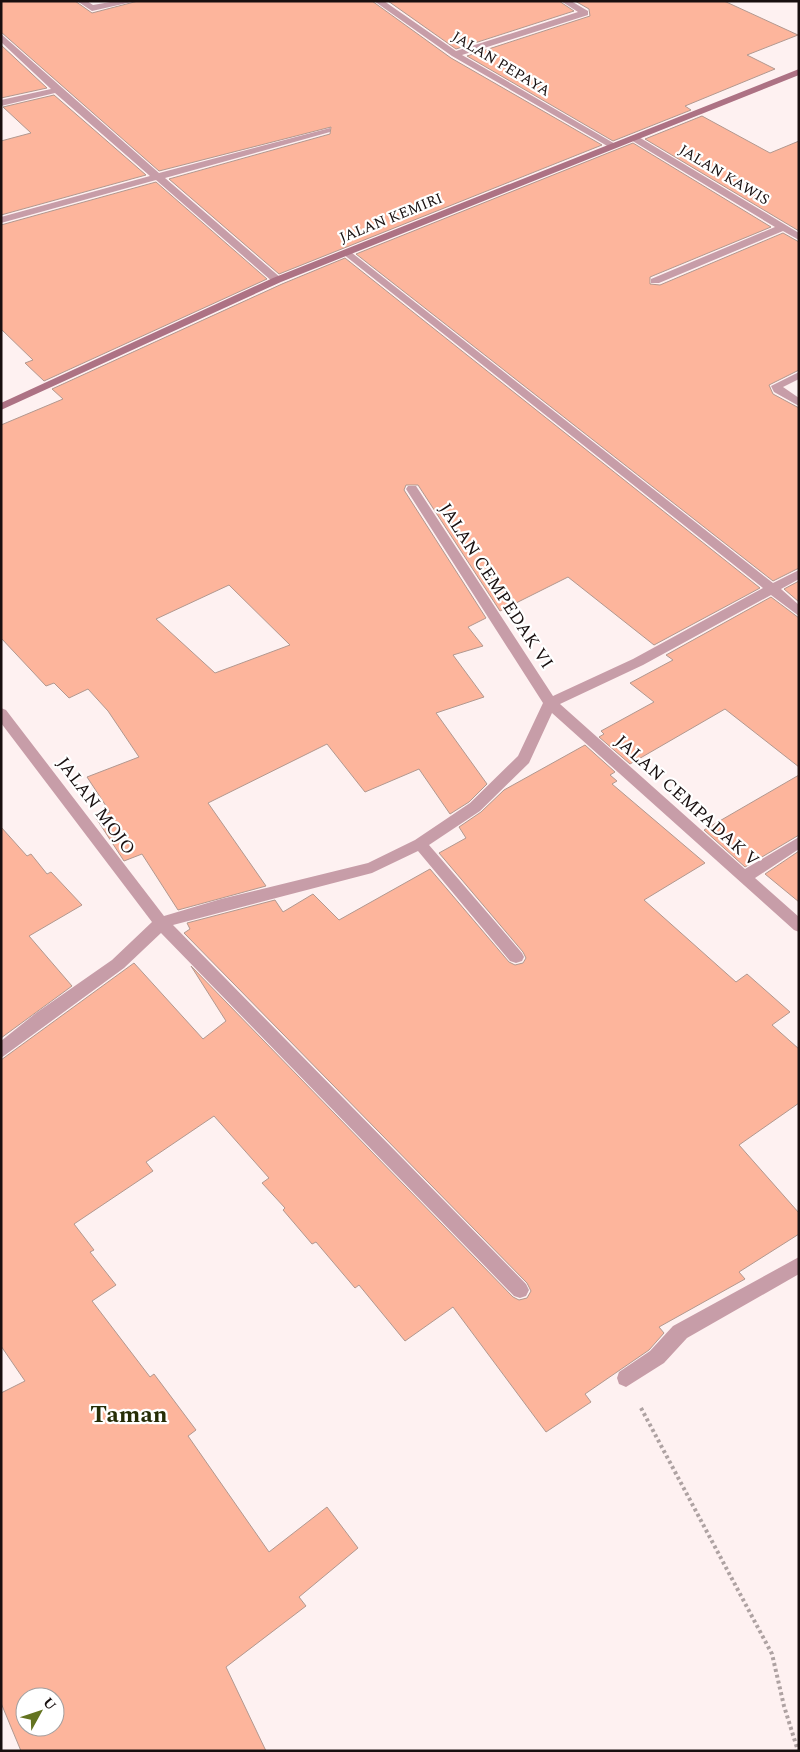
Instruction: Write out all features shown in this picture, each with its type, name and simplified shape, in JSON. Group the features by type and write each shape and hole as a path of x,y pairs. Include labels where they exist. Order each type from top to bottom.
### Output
{"street":[{"path":"81,1 92,8 132,1"},
{"name":"JALAN PEPAYA","path":"378,1 455,54 612,145"},
{"path":"455,54 585,13 565,1"},
{"path":"1,37 57,90 277,280"},
{"name":"JALAN KEMIRI","path":"1,407 277,280 799,72"},
{"path":"1,103 57,90"},
{"path":"1,220 327,130"},
{"name":"JALAN KAWIS","path":"634,138 799,237"},
{"path":"655,280 782,228"},
{"path":"347,252 772,588 799,612"},
{"path":"799,375 777,386 778,390 799,403"},
{"name":"JALAN CEMPEDAK VI","path":"412,489 550,704"},
{"path":"1,1051 42,1018 118,964 161,923 221,905 372,867 420,844 475,807 524,759 550,704 638,662 799,574"},
{"name":"JALAN CEMPADAK V","path":"550,704 799,926"},
{"name":"JALAN MOJO","path":"1,713 161,923 520,1290"},
{"path":"744,877 799,842"},
{"path":"420,844 516,956"},
{"path":"626,1378 657,1357 680,1332 799,1265"}],"path":[{"path":"626,1378 772,1654 784,1706 798,1751"}],"building":[{"path":"1,1 75,1 92,13 138,1 372,1 451,58 602,145 279,274 169,179 330,134 331,127 159,171 1,32"},
{"path":"388,1 559,1 574,11 456,49"},
{"path":"575,1 724,1 798,35 747,55 775,69 685,106 691,110 613,141 467,56 590,16 589,9"},
{"path":"1,45 47,88 1,98"},
{"path":"54,95 146,175 1,215 1,141 31,133 3,107"},
{"path":"702,116 770,153 799,141 799,231 645,139"},
{"path":"633,143 771,227 650,277 650,284 660,285 783,233 799,242 799,370 769,385 773,394 799,408 799,568 773,581 356,254"},
{"path":"156,182 267,279 44,381 25,363 33,360 1,329 1,225"},
{"path":"345,258 760,588 654,645 568,577 500,611 418,485 406,485 404,490 486,618 468,627 483,646 453,655 484,697 436,713 487,784 469,802 450,814 419,769 365,792 327,744 208,803 266,886 178,910 142,854 124,861 96,818 110,812 87,777 139,757 108,711 88,689 69,698 54,683 46,686 1,638 1,425 63,399 52,389 282,284","holes":["229,585 290,645 215,673 156,619"]},
{"path":"799,581 799,602 784,589"},
{"path":"771,597 799,618 799,767 725,709 630,764 599,737 604,734 601,731 654,702 630,683 673,660 666,655"},
{"path":"585,745 615,772 610,775 617,781 612,784 705,863 644,900 736,982 747,974 790,1012 772,1025 799,1049 799,1103 739,1145 799,1213 799,1234 739,1272 745,1279 659,1327 664,1333 649,1350 585,1394 591,1402 546,1432 453,1307 405,1341 359,1285 355,1288 316,1242 312,1244 283,1210 285,1208 262,1183 269,1178 214,1116 146,1162 153,1171 74,1224 94,1250 90,1252 116,1285 92,1301 150,1377 154,1374 196,1430 188,1436 269,1552 327,1507 358,1548 299,1597 306,1606 226,1667 266,1751 21,1751 15,1737 65,1737 65,1687 15,1687 15,1737 1,1703 1,1393 25,1381 1,1346 1,1060 134,963 203,1039 226,1021 191,966 513,1297 519,1300 527,1298 531,1291 527,1283 184,933 190,929 187,923 275,900 283,912 313,894 339,920 430,869 509,962 515,965 523,963 526,958 523,952 439,853 466,838 459,827 481,812 504,790"},
{"path":"799,775 799,835 745,867 704,830"},
{"path":"1,827 27,856 31,854 47,874 51,872 82,905 29,936 72,986 1,1038"},
{"path":"799,851 799,902 765,874"}],"district":[{"name":"Taman","path":"129,1415"}]}
